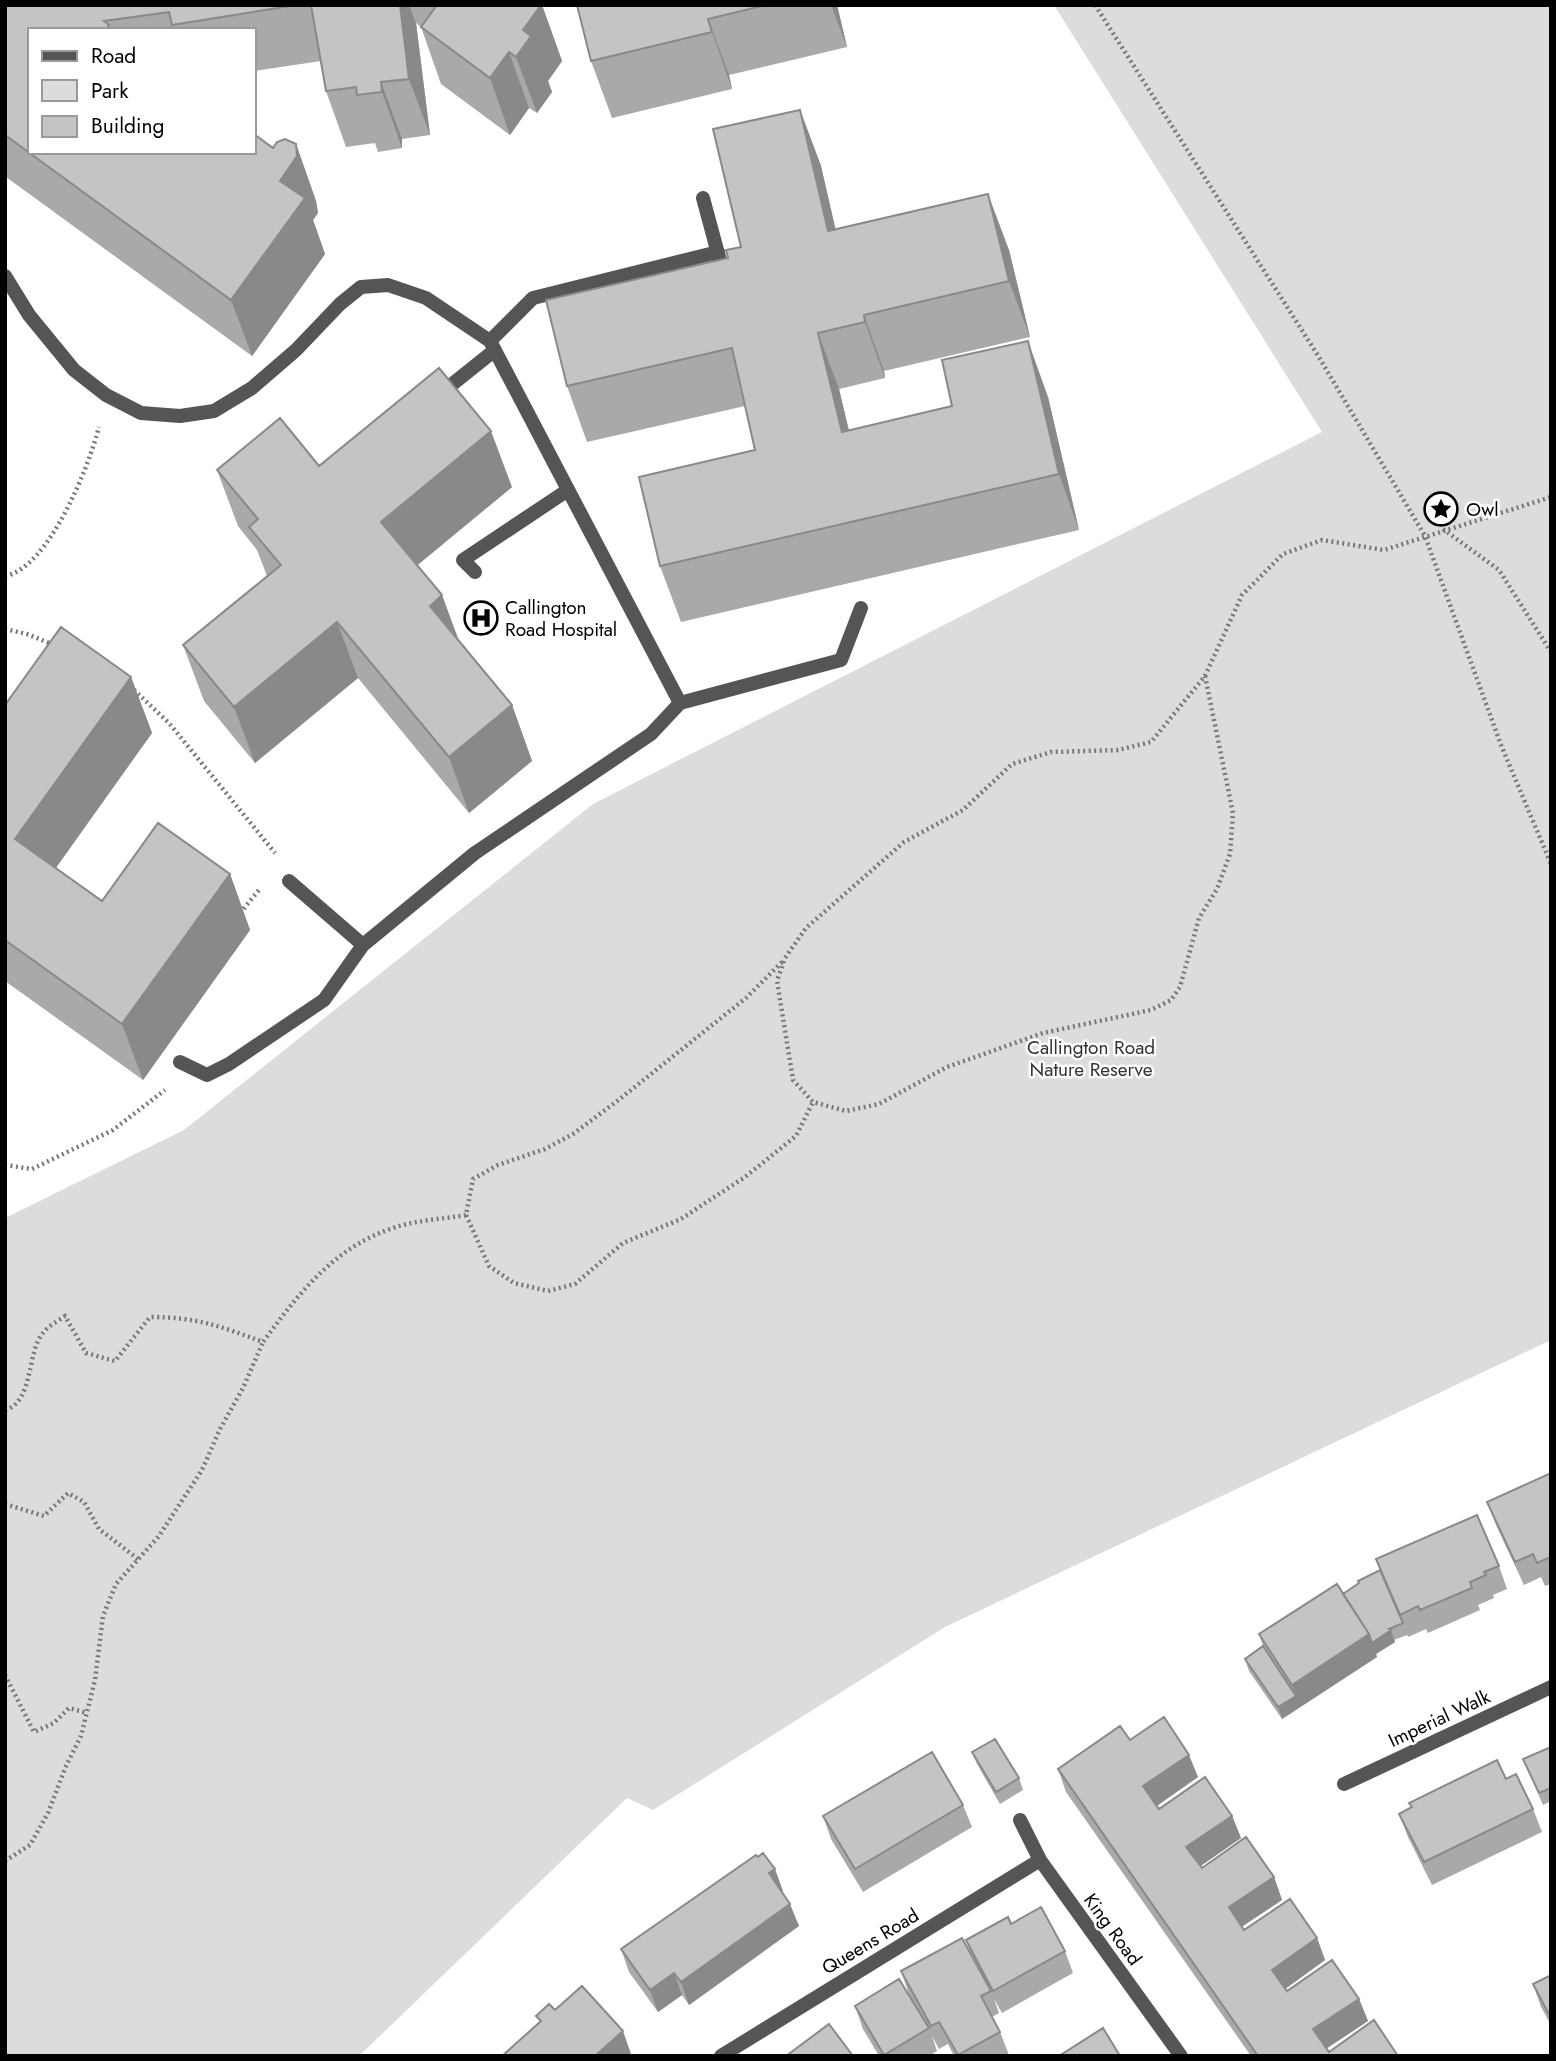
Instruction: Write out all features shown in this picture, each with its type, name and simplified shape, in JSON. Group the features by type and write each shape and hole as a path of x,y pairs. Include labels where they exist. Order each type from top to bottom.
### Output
{"street":[{"path":"703,198 725,278"},
{"path":"433,400 493,346 533,298 718,252"},
{"path":"5,276 29,315 74,370 106,395 141,413 180,416 214,411 252,388 296,349 340,303 361,287 388,285 426,298 493,346 680,703"},
{"path":"475,572 463,560 568,490"},
{"path":"186,1065 207,1074 229,1064 324,1000 363,945 475,853 651,734 680,703 841,660 861,608"},
{"path":"289,881 363,945"},
{"name":"Imperial Walk","path":"1344,1784 1551,1687"},
{"name":"King Road","path":"1020,1820 1040,1860 1181,2056"},
{"name":"Queens Road","path":"721,2056 1040,1860"}],"path":[{"path":"1095,5 1317,354 1425,536 1501,745 1551,864"},
{"path":"5,576 17,574 41,551 75,496 95,442 106,395"},
{"path":"813,1102 796,1136 745,1177 681,1219 623,1243 575,1284 548,1291 514,1283 489,1266 466,1215 473,1178 498,1165 545,1149 573,1134 616,1102 746,998 785,958 806,928 904,842 963,810 1012,765 1051,752 1118,750 1151,742 1205,676 1242,595 1283,554 1322,540 1384,550 1443,529 1551,497"},
{"path":"1443,529 1499,570 1551,652"},
{"path":"5,629 27,634 64,649"},
{"path":"785,958 777,981 793,1080 813,1102 846,1111 879,1104 947,1067 1043,1033 1151,1010 1171,1000 1180,987 1199,918 1217,889 1230,854 1233,813 1205,676"},
{"path":"132,688 187,744 283,863 289,881"},
{"path":"5,1165 32,1169 113,1130 186,1065"},
{"path":"5,1861 30,1845 48,1813 66,1766 82,1736 95,1680 103,1616 116,1584 159,1536 202,1470 263,1342 298,1294 342,1252 396,1227 466,1215"},
{"path":"5,1410 11,1408 25,1390 41,1334 65,1316 86,1353 115,1362 150,1317 176,1317 210,1322 263,1342"},
{"path":"5,1504 44,1516 68,1493 83,1502 99,1530 138,1559"},
{"path":"5,1675 34,1732 54,1723 69,1708 87,1713"}],"green space":[{"name":"Callington Road Nature Reserve","path":"1054,5 1551,5 1551,1340 945,1627 653,1810 627,1798 359,2056 5,2056 5,1218 184,1130 593,804 1322,432"}],"building":[{"path":"5,5 296,5 172,25 169,12 104,21 109,25 107,28 28,28 28,152 5,135"},
{"path":"311,5 400,5 409,79 381,82 382,92 357,95 356,87 326,91"},
{"path":"437,5 541,5 523,30 531,36 516,57 509,52 490,78 421,27"},
{"path":"577,5 766,5 708,19 712,32 591,61"},
{"path":"800,110 828,231 988,194 1009,281 864,315 865,322 818,333 842,432 952,406 942,360 1028,341 1059,474 660,566 639,477 755,450 732,348 567,386 546,300 728,258 726,250 741,247 713,129"},
{"path":"256,135 273,148 277,142 285,139 296,144 297,156 280,181 305,198 231,300 31,154 256,154"},
{"path":"439,368 491,431 381,522 442,595 430,606 512,705 449,757 337,622 234,707 183,645 281,565 249,527 258,519 217,470 280,418 319,466"},
{"path":"61,627 131,677 15,839 102,901 158,823 230,874 122,1024 5,940 5,705"},
{"path":"1551,1473 1551,1557 1537,1563 1533,1554 1515,1562 1487,1502"},
{"path":"1477,1515 1499,1566 1470,1582 1472,1588 1420,1610 1418,1606 1400,1615 1376,1559"},
{"path":"1380,1570 1403,1623 1389,1629 1391,1630 1372,1643 1343,1594 1359,1583 1358,1581"},
{"path":"1337,1584 1369,1634 1292,1685 1259,1634"},
{"path":"1263,1646 1296,1696 1278,1707 1245,1659"},
{"path":"1164,1717 1189,1755 1143,1786 1159,1809 1205,1777 1232,1816 1186,1847 1202,1868 1246,1837 1274,1877 1229,1907 1244,1930 1290,1899 1317,1938 1272,1970 1287,1991 1332,1960 1359,1999 1313,2029 1329,2052 1374,2020 1398,2056 1258,2056 1058,1769 1120,1726 1130,1740"},
{"path":"995,1739 1019,1778 996,1792 972,1752"},
{"path":"1551,1747 1551,1788 1539,1793 1523,1759"},
{"path":"932,1752 963,1805 855,1869 823,1816"},
{"path":"1497,1760 1506,1779 1516,1774 1533,1809 1424,1862 1399,1814 1412,1807 1409,1803"},
{"path":"763,1853 775,1869 769,1873 790,1904 681,1982 674,1973 650,1990 621,1949 756,1855 758,1857"},
{"path":"1041,1907 1065,1951 993,1991 966,1940 1008,1917 1011,1924"},
{"path":"962,1938 991,1991 981,1996 1000,2032 958,2055 939,2022 931,2026 901,1971"},
{"path":"1551,1975 1551,2018 1533,1984"},
{"path":"899,1979 929,2028 884,2055 855,2006"},
{"path":"582,1986 623,2031 595,2056 502,2056 541,2021 536,2016 549,2004 555,2010"},
{"path":"829,2024 853,2056 786,2056"},
{"path":"1103,2028 1120,2056 1059,2056"}],"place":[{"name":"Owl","path":"1441,509"},
{"name":"Callington Road Hospital","path":"481,618"}]}
